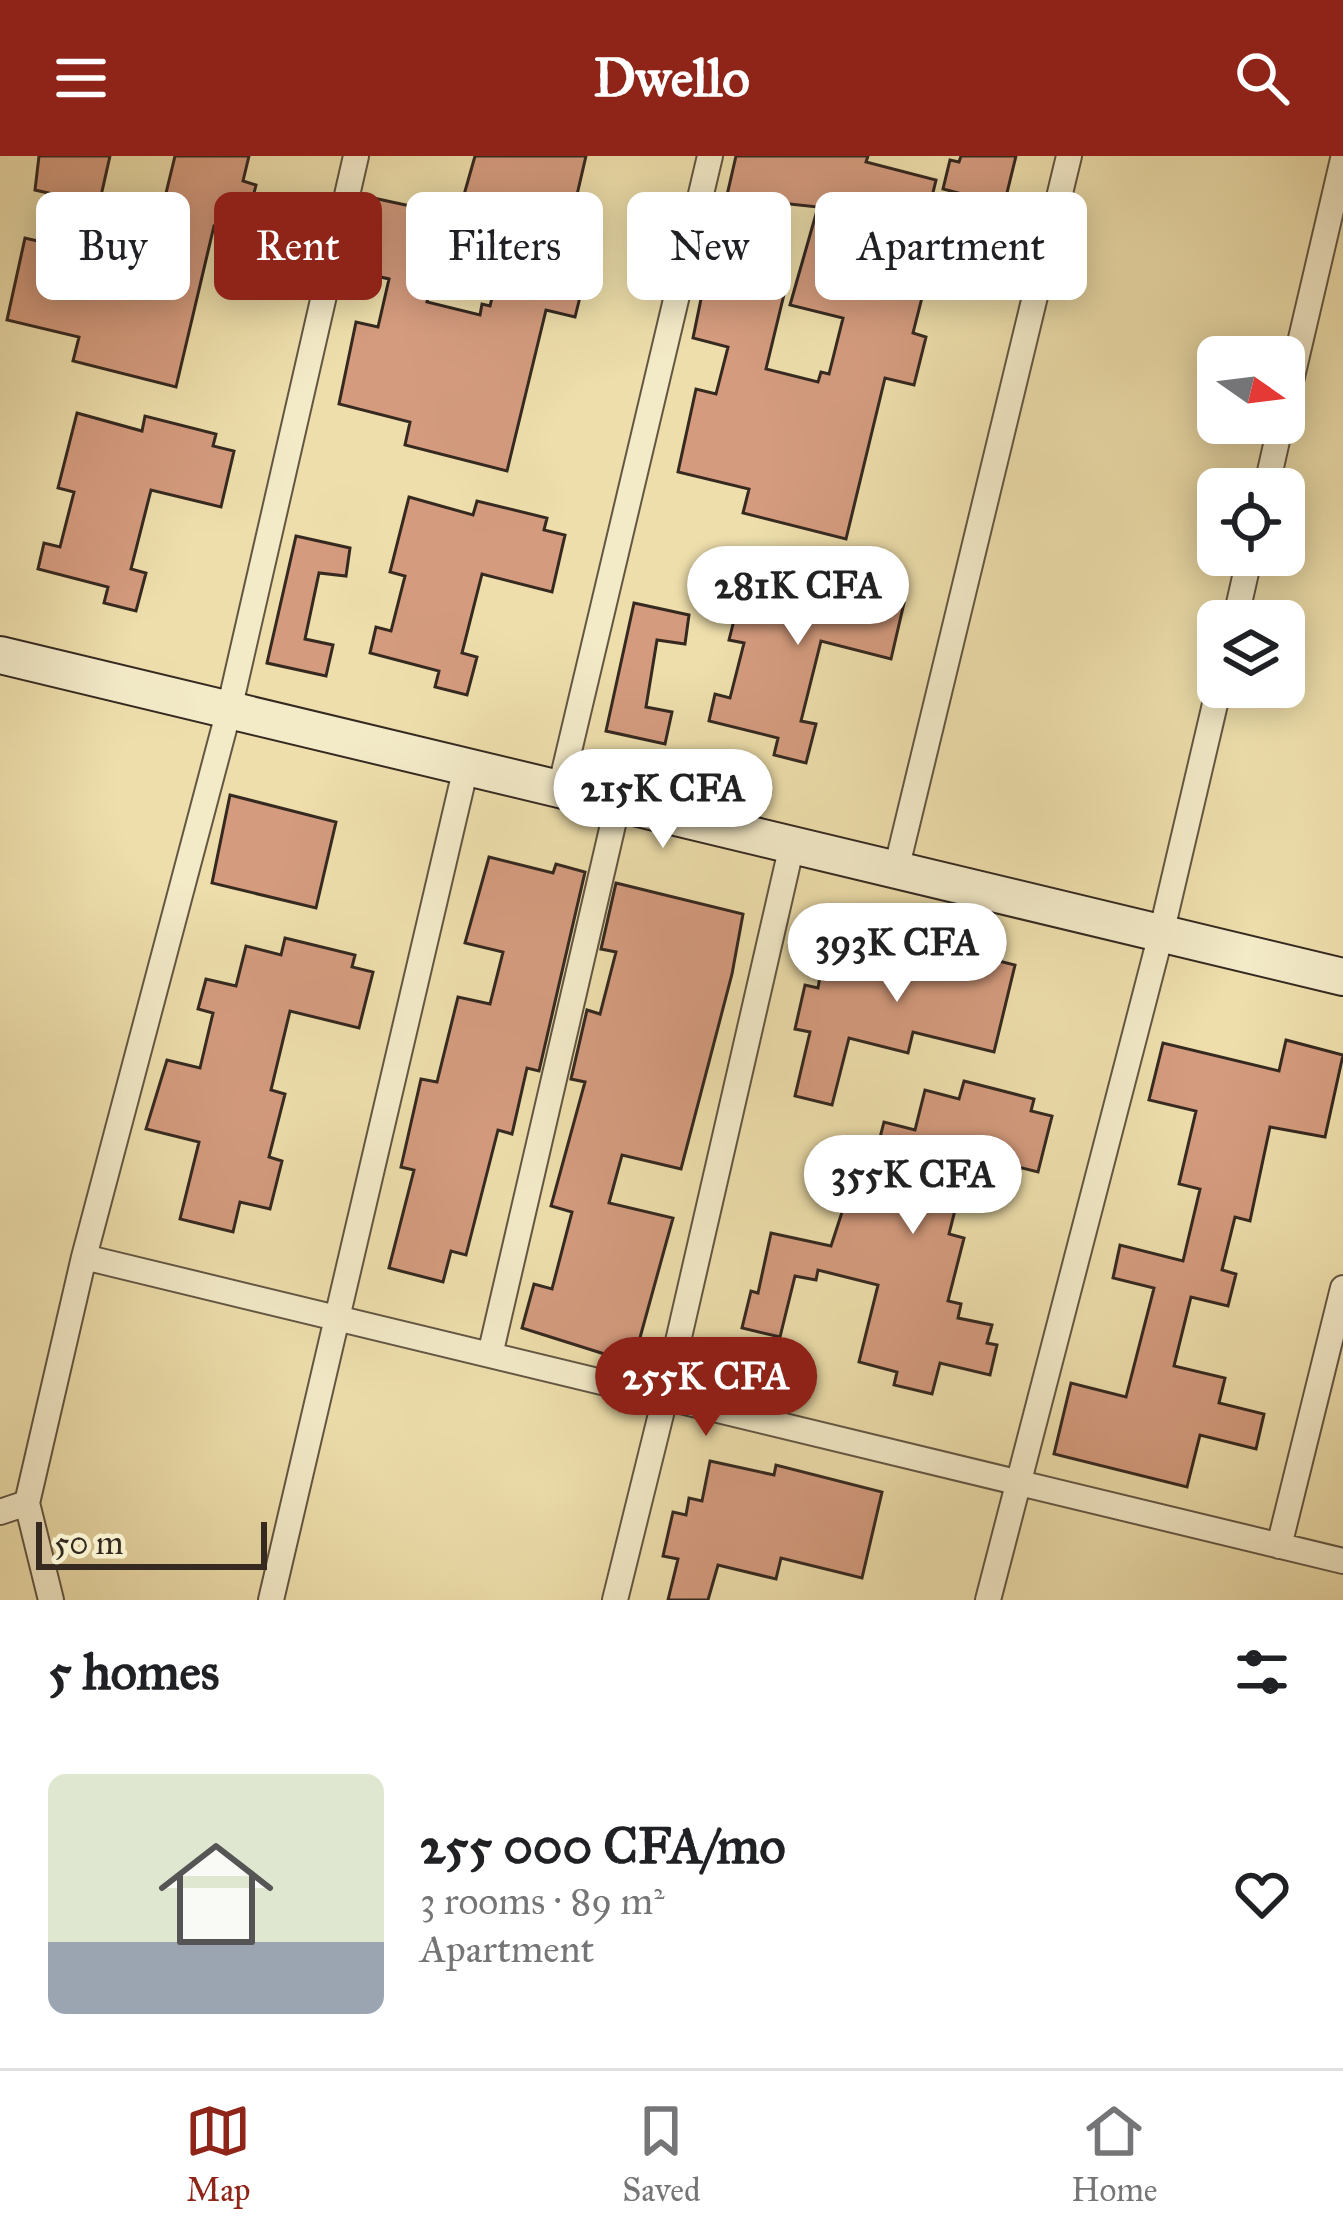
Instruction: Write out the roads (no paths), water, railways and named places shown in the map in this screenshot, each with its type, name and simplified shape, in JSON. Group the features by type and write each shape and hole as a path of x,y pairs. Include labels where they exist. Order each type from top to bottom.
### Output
{"street":[{"path":"51,1600 27,1503 84,1257 230,710 356,156"},
{"path":"560,789 710,156"},
{"path":"896,870 1069,156"},
{"path":"1302,336 1343,159"},
{"path":"0,655 1343,977"},
{"path":"988,1600 1161,934 1214,708"},
{"path":"271,1600 466,767"},
{"path":"490,1355 618,803"},
{"path":"615,1600 792,845"},
{"path":"84,1257 1343,1561"},
{"path":"1280,1546 1343,1288"},
{"path":"0,1512 27,1503"}]}
